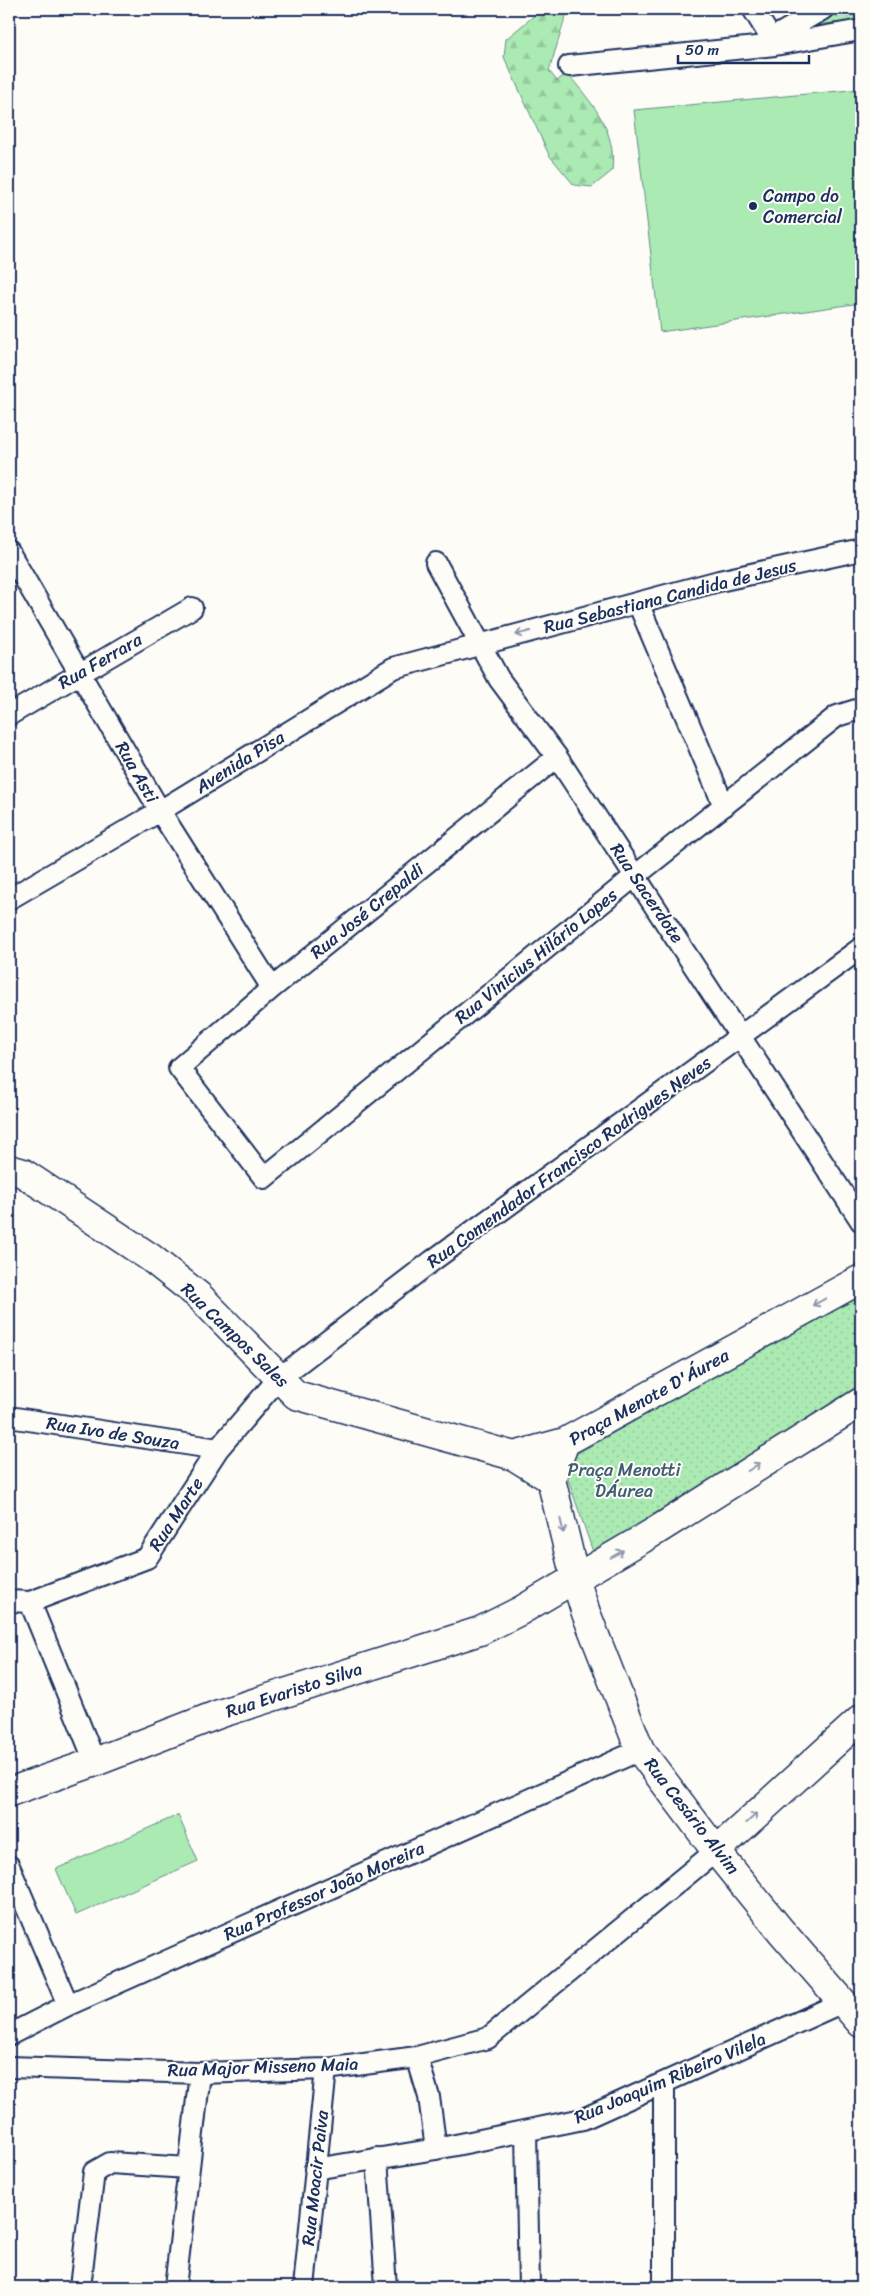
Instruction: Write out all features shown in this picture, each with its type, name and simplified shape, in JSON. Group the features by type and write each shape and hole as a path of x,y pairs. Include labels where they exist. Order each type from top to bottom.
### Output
{"street":[{"path":"753,9 773,42"},
{"path":"773,42 823,9"},
{"path":"570,66 861,30"},
{"name":"Rua Sebastiana Candida de Jesus","path":"479,645 719,581 861,550"},
{"name":"Rua Asti","path":"9,552 160,811 272,988"},
{"name":"Rua Sacerdote","path":"436,563 499,679 557,757 742,1036 861,1221"},
{"path":"638,603 724,806"},
{"name":"Rua Ferrara","path":"9,715 192,608"},
{"name":"Avenida Pisa","path":"9,899 160,811 394,668 479,645"},
{"name":"Rua Vinicius Hilário Lopes","path":"179,1068 264,1178 635,876 837,716 861,710"},
{"name":"Rua José Crepaldi","path":"179,1068 272,988 557,757"},
{"name":"Rua Comendador Francisco Rodrigues Neves","path":"278,1379 432,1261 861,948"},
{"name":"Rua Campos Sales","path":"9,1169 23,1173 151,1258 199,1296 278,1379 296,1395 514,1456 551,1479"},
{"name":"Praça Menote D'Áurea","path":"551,1479 565,1442 861,1279"},
{"name":"Rua Marte","path":"9,1600 30,1602 147,1558 218,1449 278,1379"},
{"path":"551,1479 575,1578 654,1532 861,1402"},
{"name":"Rua Ivo de Souza","path":"9,1417 218,1449"},
{"path":"514,1456 565,1442"},
{"name":"Rua Cesário Alvim","path":"575,1578 586,1613 640,1750 716,1851 861,2023"},
{"name":"Rua Evaristo Silva","path":"9,1792 220,1714 480,1630 520,1611 575,1578"},
{"path":"30,1602 94,1762"},
{"path":"716,1851 861,1719"},
{"name":"Rua Professor João Moreira","path":"9,2035 68,2005 640,1750"},
{"name":"Rua Major Misseno Maia","path":"9,2067 200,2072 326,2069 417,2057 488,2038 716,1851"},
{"path":"9,1866 68,2005"},
{"name":"Rua Joaquim Ribeiro Vilela","path":"315,2169 436,2149 583,2119 843,2002"},
{"path":"417,2057 429,2097 436,2149"},
{"name":"Rua Moacir Paiva","path":"304,2287 326,2069"},
{"path":"175,2287 200,2072"},
{"path":"664,2083 664,2287"},
{"path":"526,2131 530,2287"},
{"path":"377,2158 386,2287"},
{"path":"80,2287 94,2172 110,2163 188,2168"}],"green space":[{"path":"537,9 568,9 549,71 557,81 567,73 594,106 607,130 613,156 612,171 592,187 574,185 549,155 504,57 506,39 536,14"},
{"path":"838,9 861,9 861,21 810,25"},
{"name":"Campo do Comercial","path":"861,89 861,303 660,332 634,110"},
{"name":"Praça Menotti DÁurea","path":"861,1293 861,1392 593,1552 562,1462"},
{"path":"178,1815 198,1861 76,1915 56,1869"}],"place":[{"name":"Campo do Comercial","path":"753,206"}]}
